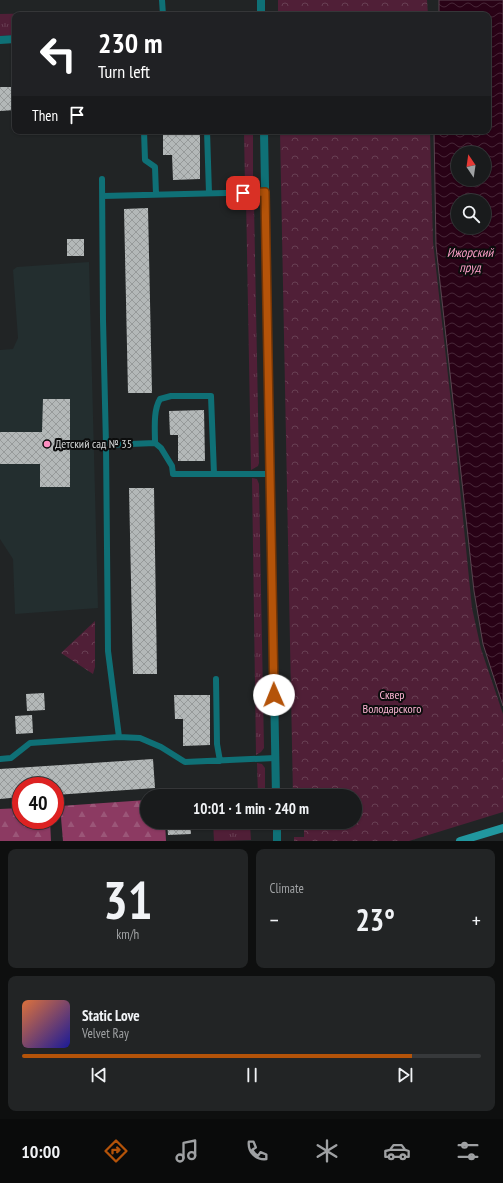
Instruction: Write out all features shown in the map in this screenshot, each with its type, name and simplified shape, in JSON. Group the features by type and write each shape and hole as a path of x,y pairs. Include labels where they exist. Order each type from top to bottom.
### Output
{"main road":[{"path":"460,841 503,828"}],"street":[{"path":"261,0 261,12"},
{"path":"0,40 12,39"},
{"path":"264,134 276,789"},
{"path":"277,829 277,841"}],"lane":[{"path":"162,0 163,12"},
{"path":"144,134 144,160 155,167 156,194"},
{"path":"207,134 209,193"},
{"path":"102,179 108,651 119,737"},
{"path":"103,196 265,192"},
{"path":"154,444 156,410 160,399 171,396 211,396 214,474"},
{"path":"106,444 154,444 161,448 172,466 173,474 270,474"},
{"path":"216,679 217,744 220,760"},
{"path":"0,759 11,758 30,743 119,737 140,738 161,747 185,762 275,758"}],"shaded area":[{"name":"Детский сад № 35","path":"89,262 98,608 15,614 13,559 0,539 0,350 13,349 18,338 13,270 17,267"}],"green space":[{"path":"278,0 427,0 428,12 278,12"},
{"path":"158,11 158,12 105,12"},
{"path":"0,14 12,14 12,35 0,36"},
{"path":"244,134 253,134 253,179 250,185 245,187"},
{"name":"Сквер Володарского","path":"280,134 430,134 433,242 472,608 481,649 503,714 503,812 409,841 294,841 294,837 304,837 304,829 362,829 362,789 293,789"},
{"path":"246,198 253,201 254,205 259,463 258,466 251,470"},
{"path":"252,478 257,479 259,484 264,748 256,755"},
{"path":"95,621 95,667 93,674 61,653"},
{"path":"257,763 262,764 265,768 265,789 258,789"},
{"path":"140,800 140,829 165,829 166,841 63,841 62,829 64,829 64,806"},
{"path":"12,808 12,829 50,829 51,841 0,841 0,809"},
{"path":"213,829 250,829 251,840 214,841"}],"water":[{"name":"Ижорский пруд","path":"439,0 503,0 503,706 483,644 474,591 436,246 434,134 491,134 491,12 439,12"}],"building":[{"path":"0,87 12,87 12,110 0,111"},
{"path":"163,134 200,134 200,179 173,180 172,155 163,155"},
{"path":"148,208 152,393 128,393 124,209"},
{"path":"67,239 84,239 84,256 67,256"},
{"path":"43,399 70,399 70,487 40,487 40,464 0,464 0,432 42,432"},
{"path":"204,410 205,461 178,461 178,435 170,435 169,411"},
{"path":"129,488 154,488 157,674 133,674"},
{"path":"44,693 45,710 27,711 26,694"},
{"path":"174,695 210,695 210,745 183,746 183,719 175,719"},
{"path":"32,715 33,733 16,734 15,716"},
{"path":"153,759 155,788 64,794 64,777 12,777 12,798 0,799 0,769"},
{"path":"168,829 191,829 191,834 168,835"}],"place":[{"name":"Детский сад № 35","path":"47,444"}],"route":[{"path":"243,193 265,192 274,695"}]}
